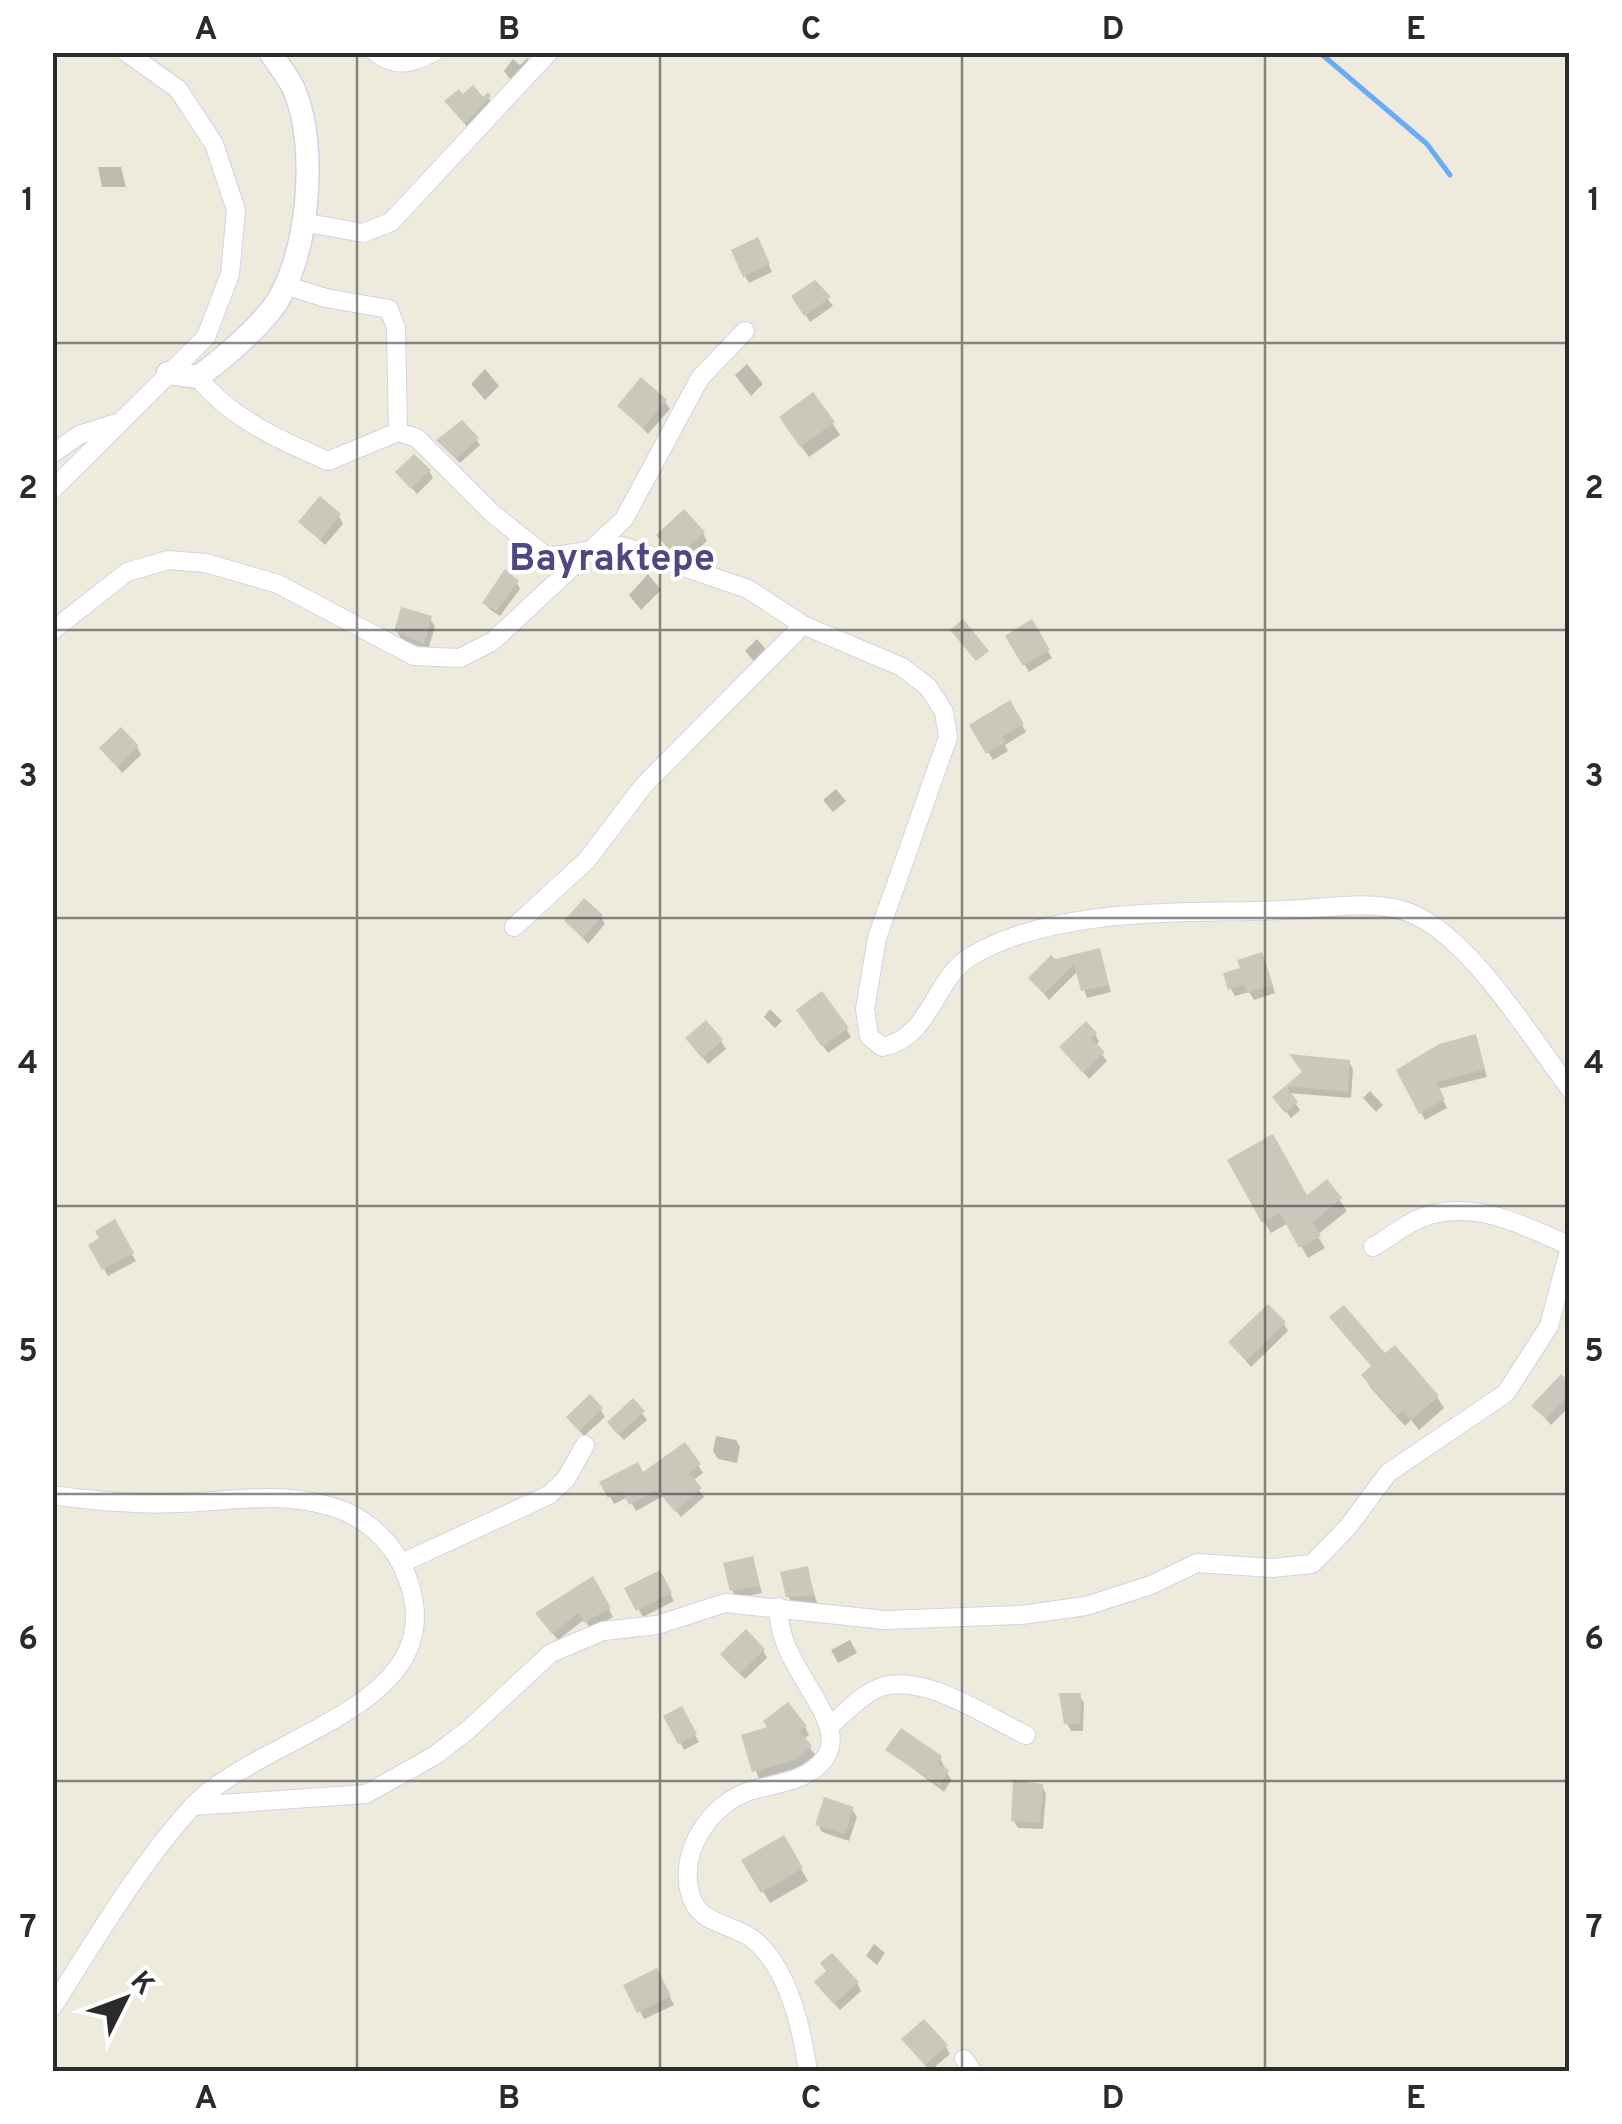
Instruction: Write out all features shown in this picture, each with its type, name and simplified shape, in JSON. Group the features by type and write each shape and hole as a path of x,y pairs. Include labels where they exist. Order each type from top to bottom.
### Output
{"street":[{"path":"52,490 206,338 230,274 236,210 214,144 178,89 126,52"},
{"path":"168,373 198,377 230,353 274,306 299,251 309,165 296,92 270,52"},
{"path":"375,52 384,60 411,64 434,52"},
{"path":"302,222 363,233 391,222 549,52"},
{"path":"284,285 326,298 389,309 396,328 398,432"},
{"path":"52,631 127,572 168,560 206,563 278,584 414,656 460,658 493,641 624,519 700,378 745,331"},
{"path":"198,377 214,399 294,447 328,461 398,432 416,438 493,514 547,556 599,546 622,546 700,570 748,589 803,624 902,667 928,687 944,712 948,737 914,838 896,876 869,977 865,1010 869,1036 882,1047 898,1044 922,1022 968,958 1065,924 1120,915 1365,905 1406,911 1438,929 1510,1005 1570,1088"},
{"path":"52,454 79,435 118,423"},
{"path":"514,927 587,860 644,785 803,624"},
{"path":"193,1806 366,1794 434,1756 551,1653 581,1638 657,1625 724,1603 884,1620 1021,1615 1086,1606 1151,1585 1198,1563 1272,1568 1312,1564 1348,1527 1388,1473 1506,1393 1549,1326 1570,1247 1514,1220 1470,1210 1426,1216 1373,1248"},
{"path":"402,1563 549,1495 566,1478 585,1445"},
{"path":"52,1495 110,1503 298,1499 338,1509 374,1527 402,1563 417,1622 413,1642 390,1681 334,1719 245,1764 193,1806 120,1900 52,2008"},
{"path":"779,1608 778,1629 792,1662 832,1724 831,1746 816,1767 725,1804 698,1837 688,1862 688,1889 699,1911 755,1941 780,1978 796,2013 808,2072"},
{"path":"832,1724 869,1693 903,1685 928,1690 1026,1735"}],"building":[{"path":"473,85 483,97 488,92 491,96 465,124 444,101 459,89 463,94"},
{"path":"758,237 770,264 743,277 731,250"},
{"path":"815,280 831,297 804,316 791,296"},
{"path":"641,377 667,400 643,428 617,406"},
{"path":"813,392 835,422 800,447 779,417"},
{"path":"462,420 479,438 456,459 436,440"},
{"path":"414,454 431,470 411,489 395,472"},
{"path":"320,496 341,514 320,540 298,522"},
{"path":"684,509 705,532 682,553 668,548 656,535"},
{"path":"505,569 519,581 496,611 482,603"},
{"path":"401,607 432,616 424,644 394,631"},
{"path":"963,619 989,651 976,661 950,630"},
{"path":"1032,619 1050,650 1023,666 1005,636"},
{"path":"1010,700 1024,724 1002,737 1006,742 986,754 969,725"},
{"path":"121,727 139,746 117,767 99,748"},
{"path":"584,898 603,915 583,938 564,921"},
{"path":"1100,948 1109,985 1081,991 1074,964 1044,994 1028,978 1051,955 1055,959"},
{"path":"1262,952 1273,985 1247,993 1244,985 1228,990 1223,973 1240,968 1237,960"},
{"path":"822,991 849,1028 822,1047 796,1010"},
{"path":"706,1020 723,1040 702,1058 685,1038"},
{"path":"1086,1021 1097,1033 1091,1038 1105,1052 1083,1073 1059,1047"},
{"path":"1476,1034 1485,1069 1436,1082 1445,1099 1419,1114 1396,1070 1439,1044"},
{"path":"1289,1054 1350,1060 1348,1092 1286,1086 1298,1102 1285,1113 1272,1097 1302,1072"},
{"path":"1273,1134 1307,1195 1327,1179 1342,1198 1313,1222 1321,1236 1299,1248 1280,1213 1262,1223 1227,1160"},
{"path":"115,1219 134,1253 102,1270 88,1245 99,1238 95,1231"},
{"path":"1268,1304 1286,1322 1246,1361 1228,1342"},
{"path":"1344,1305 1385,1353 1395,1345 1439,1396 1411,1420 1403,1411 1397,1416 1361,1375 1371,1366 1329,1317"},
{"path":"1561,1374 1570,1382 1570,1394 1546,1419 1531,1406"},
{"path":"590,1394 603,1408 579,1431 566,1417"},
{"path":"633,1398 645,1411 618,1435 607,1422"},
{"path":"685,1442 701,1464 689,1473 702,1488 675,1512 657,1490 629,1505 622,1491 608,1498 599,1482 638,1462 643,1472"},
{"path":"753,1556 760,1586 730,1591 723,1563"},
{"path":"808,1566 814,1596 786,1597 780,1572"},
{"path":"660,1570 672,1593 636,1611 624,1588"},
{"path":"593,1576 611,1608 584,1623 579,1613 552,1634 535,1613"},
{"path":"746,1629 765,1649 739,1674 720,1654"},
{"path":"1059,1693 1081,1693 1080,1724 1064,1724"},
{"path":"788,1702 807,1726 800,1731 812,1746 795,1760 752,1772 741,1735 767,1727 763,1721"},
{"path":"682,1706 697,1734 678,1744 663,1716"},
{"path":"901,1728 942,1756 938,1764 949,1770 940,1786 885,1750"},
{"path":"1013,1780 1043,1784 1040,1823 1011,1821"},
{"path":"824,1797 854,1807 845,1834 815,1825"},
{"path":"784,1835 803,1868 761,1893 741,1860"},
{"path":"832,1953 859,1982 834,2004 814,1982 826,1971 820,1963"},
{"path":"657,1968 671,1996 637,2013 623,1985"},
{"path":"924,2019 948,2045 925,2065 901,2039"}],"waterway":[{"path":"1319,52 1427,144 1450,175"}],"district":[{"name":"Bayraktepe","path":"612,557"}]}
